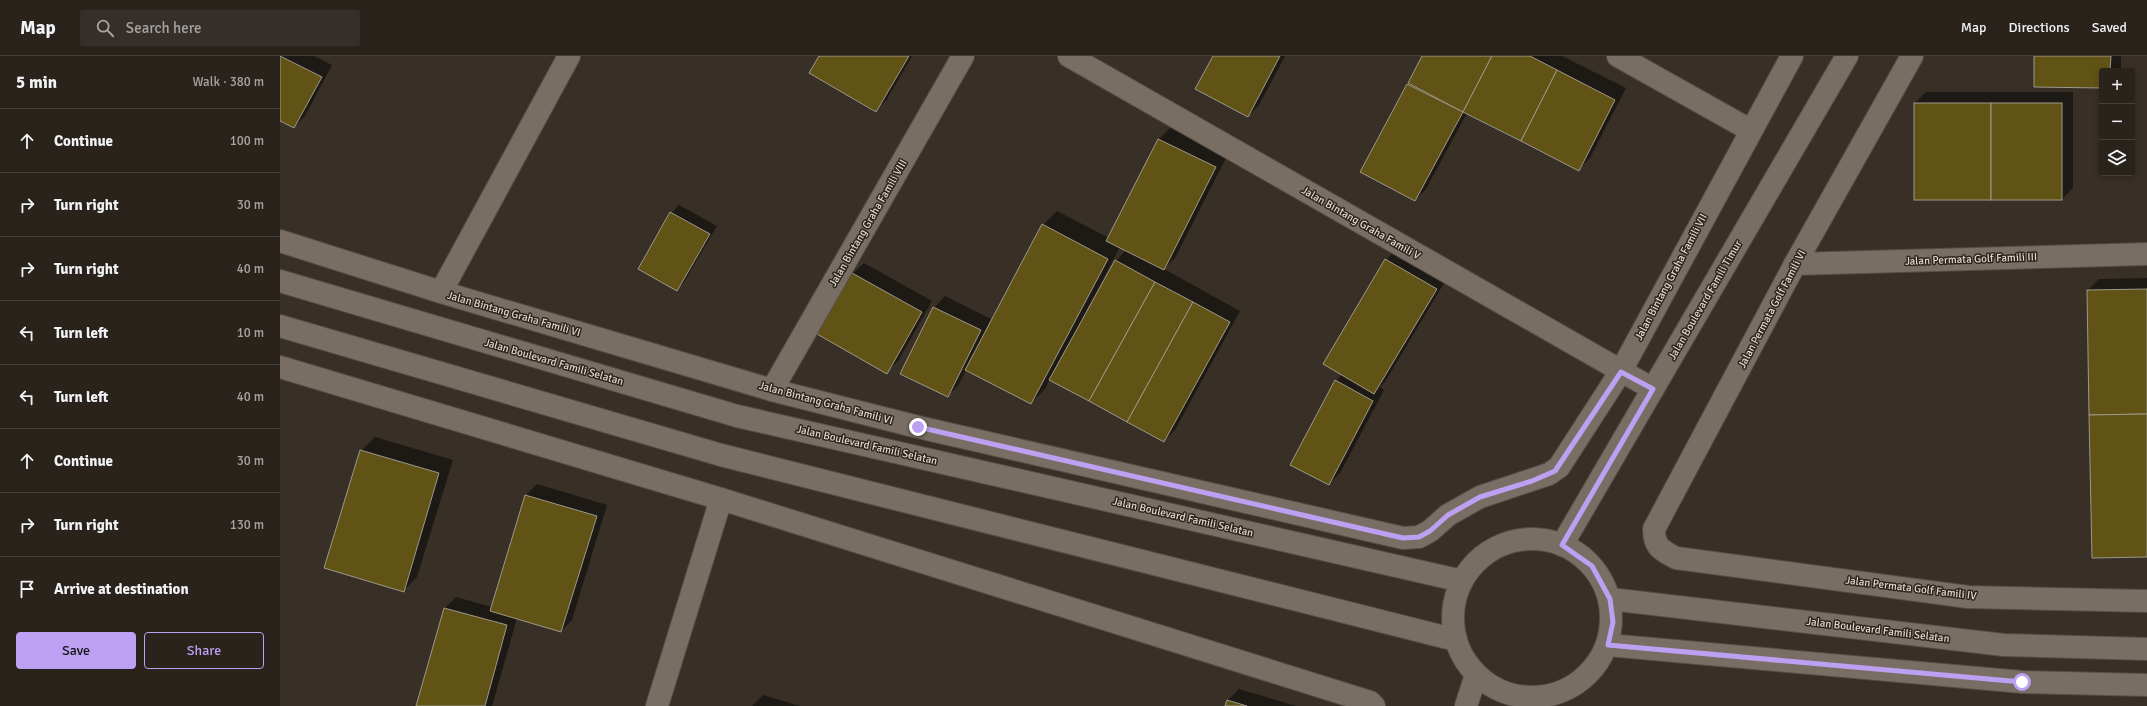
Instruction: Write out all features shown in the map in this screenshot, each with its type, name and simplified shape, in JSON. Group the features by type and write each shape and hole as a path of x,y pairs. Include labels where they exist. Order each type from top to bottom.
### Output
{"street":[{"name":"Jalan Bintang Graha Famili VI","path":"441,292 569,56"},
{"name":"Jalan Bintang Graha Famili VIII","path":"772,390 963,56"},
{"name":"Jalan Bintang Graha Famili V","path":"1069,56 1653,389"},
{"path":"1618,56 1750,130"},
{"name":"Jalan Bintang Graha Famili VII","path":"1532,481 1549,474 1559,467 1621,372 1750,130 1792,56"},
{"name":"Jalan Boulevard Famili Timur","path":"1562,545 1847,56"},
{"name":"Jalan Permata Golf Famili VI","path":"1676,558 1662,551 1657,545 1654,540 1654,529 1795,264 1912,56"},
{"name":"Jalan Bintang Graha Famili VI","path":"280,241 441,292 772,390 918,427 1403,538 1419,537 1430,531 1448,515 1480,497 1532,481"},
{"name":"Jalan Permata Golf Famili III","path":"1795,264 2147,254"},
{"name":"Jalan Boulevard Famili Selatan","path":"280,281 737,416 1462,581"},
{"path":"280,326 721,454 1456,640"},
{"path":"280,367 720,499 1370,702 1374,706"},
{"path":"657,706 720,499"},
{"path":"1534,539 1562,545 1592,566 1610,599 1613,622 1608,645 1585,678 1550,696 1510,695 1476,675 1456,640 1453,620 1454,607 1462,581 1480,559 1506,544 1534,539"},
{"name":"Jalan Permata Golf Famili IV","path":"1676,558 1968,597 2147,601"},
{"name":"Jalan Boulevard Famili Selatan","path":"1610,599 2004,645 2147,649"},
{"path":"1608,645 2022,682 2147,685"},
{"path":"1466,706 1476,675"}],"building":[{"path":"280,56 322,77 294,128 280,121"},
{"path":"819,56 909,56 876,112 809,73"},
{"path":"1213,56 1280,56 1248,117 1195,89"},
{"path":"1422,56 1492,56 1463,112 1408,83"},
{"path":"1492,56 1530,56 1557,70 1521,141 1463,112"},
{"path":"2034,56 2111,56 2110,68 2099,68 2099,88 2034,87"},
{"path":"1557,70 1615,100 1579,171 1521,141"},
{"path":"1407,84 1463,112 1415,201 1360,172"},
{"path":"1914,103 1991,103 1991,200 1914,200"},
{"path":"1991,103 2062,103 2062,200 1991,200"},
{"path":"1158,139 1216,167 1164,270 1106,241"},
{"path":"670,212 710,234 677,291 638,269"},
{"path":"1042,224 1108,259 1031,404 965,370"},
{"path":"1385,259 1437,289 1374,394 1323,364"},
{"path":"1115,260 1155,282 1089,401 1049,380"},
{"path":"852,273 922,312 887,374 817,334"},
{"path":"1155,282 1193,302 1127,422 1089,401"},
{"path":"2147,289 2147,414 2089,415 2087,290"},
{"path":"1193,302 1230,322 1164,442 1127,422"},
{"path":"933,307 981,330 948,397 900,374"},
{"path":"1335,380 1373,401 1329,485 1290,465"},
{"path":"2147,414 2147,557 2092,558 2089,415"},
{"path":"360,450 439,473 404,592 324,568"},
{"path":"525,495 597,516 561,632 490,611"},
{"path":"444,608 507,625 485,706 416,706"},
{"path":"1227,700 1247,706 1225,706"}],"route":[{"path":"918,427 1403,538 1419,537 1430,531 1448,515 1480,497 1532,481 1555,471 1621,372 1653,389 1562,545 1592,566 1610,599 1613,622 1608,645 2022,682"}]}
